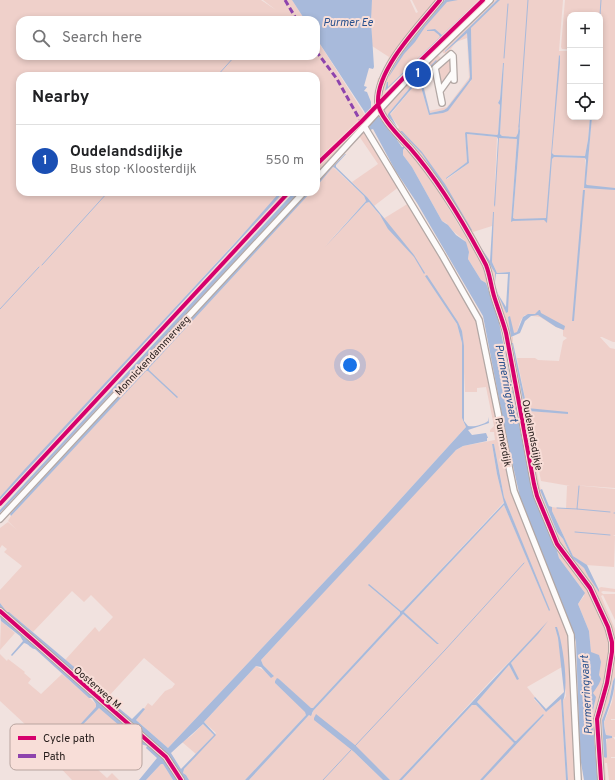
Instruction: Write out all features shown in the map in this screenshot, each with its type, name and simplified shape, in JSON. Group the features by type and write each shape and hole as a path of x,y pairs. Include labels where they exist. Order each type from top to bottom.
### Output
{"street":[{"path":"379,111 378,96 389,66 400,49 440,0"},
{"path":"320,175 365,125 490,0"},
{"path":"452,49 454,80"},
{"path":"438,51 445,58"},
{"path":"442,103 435,68 451,54 453,56"},
{"path":"440,91 453,73"},
{"name":"Oudelandsdijkje","path":"379,111 422,162 450,204 486,265 506,334 532,477 537,496 557,544 590,588 608,627 612,642 612,652 606,688 597,719 601,780"},
{"name":"Purmerdijk","path":"365,125 479,320 514,491 571,635 578,780"},
{"name":"Monnickendammerweg","path":"0,519 300,196"},
{"name":"Oosterweg M","path":"0,611 129,724"},
{"name":"Oosterweg M","path":"142,736 164,755 181,780"}],"shaded area":[{"path":"0,0 261,0 276,10 263,0 292,0 302,16 16,16 16,60 320,60 320,44 365,115 320,158 320,72 16,72 16,196 284,196 255,228 252,224 0,497"},
{"path":"372,0 410,0 416,13 418,12 412,0 438,0 395,53 375,105 378,78 380,78 389,57 372,46"},
{"path":"441,0 479,0 385,91 387,94 379,102 379,96 389,67"},
{"path":"493,0 497,0 445,52 456,42 447,54 443,53 442,49"},
{"path":"500,0 563,0 559,51 567,51 567,120 590,120 585,156 554,155 552,153 549,196 552,159 554,157 585,158 586,182 592,120 603,120 603,12 567,12 567,49 562,49 565,0 615,0 615,342 600,337 610,348 615,349 615,488 573,485 615,489 615,535 613,536 615,536 614,567 586,565 573,556 552,511 552,507 566,509 567,486 570,486 541,481 536,456 534,457 542,496 557,532 563,539 572,558 584,568 588,576 600,591 599,588 601,587 615,589 615,592 601,592 603,594 615,594 615,620 603,595 601,596 615,629 615,677 612,683 609,702 603,716 602,724 604,757 607,739 611,738 612,736 606,735 604,723 612,702 615,684 615,719 611,720 615,720 615,737 613,737 615,740 615,757 611,758 615,758 615,780 609,780 607,763 605,763 606,780 602,780 597,722 613,648 596,599 598,594 593,593 559,544 535,484 496,299 494,285 506,313 508,309 510,272 497,273 492,262 493,212 492,226 473,232 495,273 495,282 493,282 439,182 428,165 397,131 399,127 390,115 419,80 429,115 443,113 471,81 471,28","holes":["504,63 500,134 502,136 516,137 519,126 520,131 513,218 511,222 517,139 499,137 494,206 497,137 467,134 469,163 447,179 446,178 467,162 465,133 498,134 500,105 498,103 500,99","525,315 540,317 563,330 563,336 567,338 563,341 559,361 538,360 535,358 517,358 527,408 559,413 528,411 536,447 535,452 533,451 512,345 513,337 511,337 510,317 513,334 517,332"]},
{"path":"467,33 470,79 447,108 430,113 429,111 447,107 469,78 467,38 456,42"},
{"path":"437,55 441,60 434,72 424,74 422,77 427,100 421,77 436,60 413,84 388,114 393,124 397,127 394,129 383,112 384,109"},
{"path":"451,58 452,72 441,85 437,70 440,65 442,67 446,62 445,60"},
{"path":"360,125 361,126 320,169 320,162"},
{"path":"365,131 400,186 374,206 352,182 378,164 359,136"},
{"path":"404,149 411,154 424,171 481,262 488,282 488,291 486,283 481,280 468,259 469,254 464,240 442,221 412,167 403,155 402,152"},
{"path":"333,167 364,196 366,201 325,246 366,203 369,202 383,219 409,203 477,317 507,467 569,636 578,780 568,780 563,701 566,696 557,627 562,667 527,687 535,697 534,699 546,712 561,699 566,780 483,780 544,715 543,714 515,741 477,702 509,665 514,674 515,672 511,663 538,634 497,674 399,780 390,780 378,768 353,751 383,780 249,780 309,715 313,713 313,711 403,614 438,644 404,612 504,505 549,610 504,497 494,444 492,444 497,474 504,502 403,610 401,611 368,585 400,612 400,614 313,708 311,709 279,679 275,681 275,683 306,712 306,715 245,780 189,780 183,773 184,769 216,733 204,722 256,666 274,676 263,665 261,660 453,452 463,446 495,440 494,432 490,432 494,426 486,387 477,388 477,392 465,392 462,331 426,277 457,324 462,343 462,418 466,427 357,547 168,748 136,720 148,703 152,706 165,691 172,688 175,684 144,658 108,697 65,660 95,627 99,632 113,617 91,595 84,602 72,591 33,632 9,612 7,612 0,603 0,590 22,566 4,552 7,549 2,545 0,548 0,528 8,522 17,530 8,521 11,516 306,196 320,196 320,182"},
{"path":"555,544 587,586 608,632 611,653 600,704 598,702 594,714 593,730 592,715 595,703 593,693 601,662 591,652 589,631 578,604 584,596 583,590 559,558"},
{"path":"1,619 1,621 15,633 0,650"},
{"path":"0,654 7,661 8,659 25,672 24,673 31,679 28,683 41,694 62,674 119,724 83,724 91,715 80,724 25,724 0,701"},
{"path":"472,705 476,705 514,744 480,780 402,780"},
{"path":"203,724 214,735 196,754 182,742 191,736"},
{"path":"161,764 163,764 173,780 146,780"},
{"path":"62,770 98,770 107,778 112,773 119,780 72,780"}],"water":[{"path":"292,0 372,0 371,21 374,67 373,69 369,68 364,86 367,87 364,91 367,92 371,102 371,108 391,133 398,138 397,140 402,147 405,147 403,150 403,155 412,167 442,221 448,225 456,235 466,242 469,252 468,259 481,280 486,283 498,317 530,480 535,498 555,544 559,558 585,593 578,604 589,631 591,652 599,655 601,662 599,675 601,679 593,693 596,697 592,715 598,780 584,780 580,757 576,642 521,502 504,425 483,316 417,203 395,170 373,129 370,130 370,124 364,111 320,44 320,16 302,16"},
{"path":"445,0 458,0 447,2 404,54 388,78 404,50"},
{"path":"479,0 385,91 387,82 388,87 440,37 434,31 427,30 435,29 442,35"},
{"path":"497,0 500,0 471,28 472,79 448,111 429,115 419,80 390,114 397,127 388,114 413,84 436,60 437,61 421,77 430,113 447,108 470,77 467,33 445,51"},
{"path":"559,55 560,63 552,153 554,155 585,156 590,120 592,120 586,184 615,188 615,190 584,188 585,158 554,157 552,159 547,223 544,220 511,222 517,139 499,138 495,207 498,139 497,137 467,134 469,163 446,178 467,162 466,132 498,134 500,105 498,103 500,99 504,63 500,134 502,136 516,137 519,123 520,131 513,218 546,218"},
{"path":"400,131 402,131 422,152 445,184 472,230 471,231 422,154"},
{"path":"346,154 336,165 336,167 367,197 414,255 425,273 424,274 414,257 388,229 380,215 369,202 366,203 325,247 366,201 364,196 333,167 320,182 320,180"},
{"path":"583,190 585,190 574,321 572,321"},
{"path":"276,196 280,196 0,500 0,497 24,470 235,243"},
{"path":"290,196 295,196 0,513 0,510"},
{"path":"304,196 307,196 149,368 149,370 178,397 177,398 148,371 146,371 11,516 10,514"},
{"path":"493,212 492,262 497,273 510,272 508,312 506,313 496,290 495,285 498,294 506,307 508,274 496,274 495,282 495,273 473,236 490,261"},
{"path":"427,275 458,322 462,331 464,346 464,421 468,426 476,426 484,424 488,421 488,417 489,423 468,430 472,435 486,433 488,438 487,441 463,446 456,450 261,660 263,665 274,676 271,678 261,667 256,666 204,722 216,735 184,769 183,773 189,780 183,780 176,767 168,764 178,780 173,780 163,764 161,764 146,780 139,780 157,758 146,748 147,746 142,744 142,740 161,755 162,751 142,733 142,725 168,748 357,547 466,427 462,418 462,343 457,324 425,276","holes":["203,724 214,735 181,769 171,753"]},
{"path":"539,310 541,313 565,326 564,330 556,327 538,315 531,316 525,321 520,333 511,337 508,317 510,316 514,333 517,332 523,317 528,314 535,314"},
{"path":"512,343 527,408 568,412 568,414 528,411 536,447 535,452 533,452"},
{"path":"492,444 494,444 504,497 550,610 549,611 504,505 404,612 439,644 437,644 403,614 313,711 311,716 309,715 249,780 245,780 306,715 305,712 275,683 277,678 311,708 313,708 400,614 400,612 368,585 369,584 401,611 403,610 504,503"},
{"path":"542,489 549,506 552,507 552,511 573,556 587,565 599,592 584,568 572,558 563,539 557,532 540,490"},
{"path":"0,603 7,612 9,612 105,693 132,719 143,708 145,709 136,720 141,724 131,724 0,608"},
{"path":"0,616 124,724 118,724 99,708 83,724 81,724 96,707 96,704 92,698 89,698 35,649 27,644 24,643 12,656 11,655 23,641 20,636 1,621"},
{"path":"548,621 511,663 519,679 517,680 509,665 477,702 515,741 543,714 544,715 483,780 480,780 514,743 476,705 472,705 402,780 399,780"},
{"path":"555,627 557,627 563,654 565,675 565,694 563,701 568,780 566,780 561,699 546,712 534,698 535,697 546,709 564,692 558,638"},
{"path":"615,677 613,695 604,722 606,735 612,736 612,738 606,739 606,758 604,757 602,720 609,702"},
{"path":"316,714 355,745 390,780 383,780 353,751 314,720"}],"waterway":[{"path":"519,127 528,0"},
{"path":"600,12 601,0"},
{"path":"504,58 508,4"},
{"path":"221,72 231,60"},
{"path":"42,265 104,196"},
{"path":"0,309 39,267"},
{"path":"579,486 577,509 610,512"},
{"path":"557,508 577,509"},
{"path":"575,532 610,535"},
{"path":"355,746 524,563"},
{"path":"323,780 351,750"}],"marked path":[{"path":"285,0 295,16"},
{"path":"320,56 337,79 361,122"}],"cycle path":[{"path":"440,0 411,34 384,75 378,102 379,108 386,120 431,174 461,220 486,265 506,333 537,496 557,544 590,588 608,627 612,642 612,652 607,683 597,719 601,780"},
{"path":"320,161 483,0"},
{"path":"0,504 285,196"},
{"path":"0,611 128,724"},
{"path":"142,736 166,757 181,780"}],"place":[{"name":"Oudelandsdijkje","path":"418,74"}],"water label":[{"name":"Purmer Ee","path":"348,22"},
{"name":"Purmerringvaart","path":"507,383"},
{"name":"Purmerringvaart","path":"586,695"}]}
